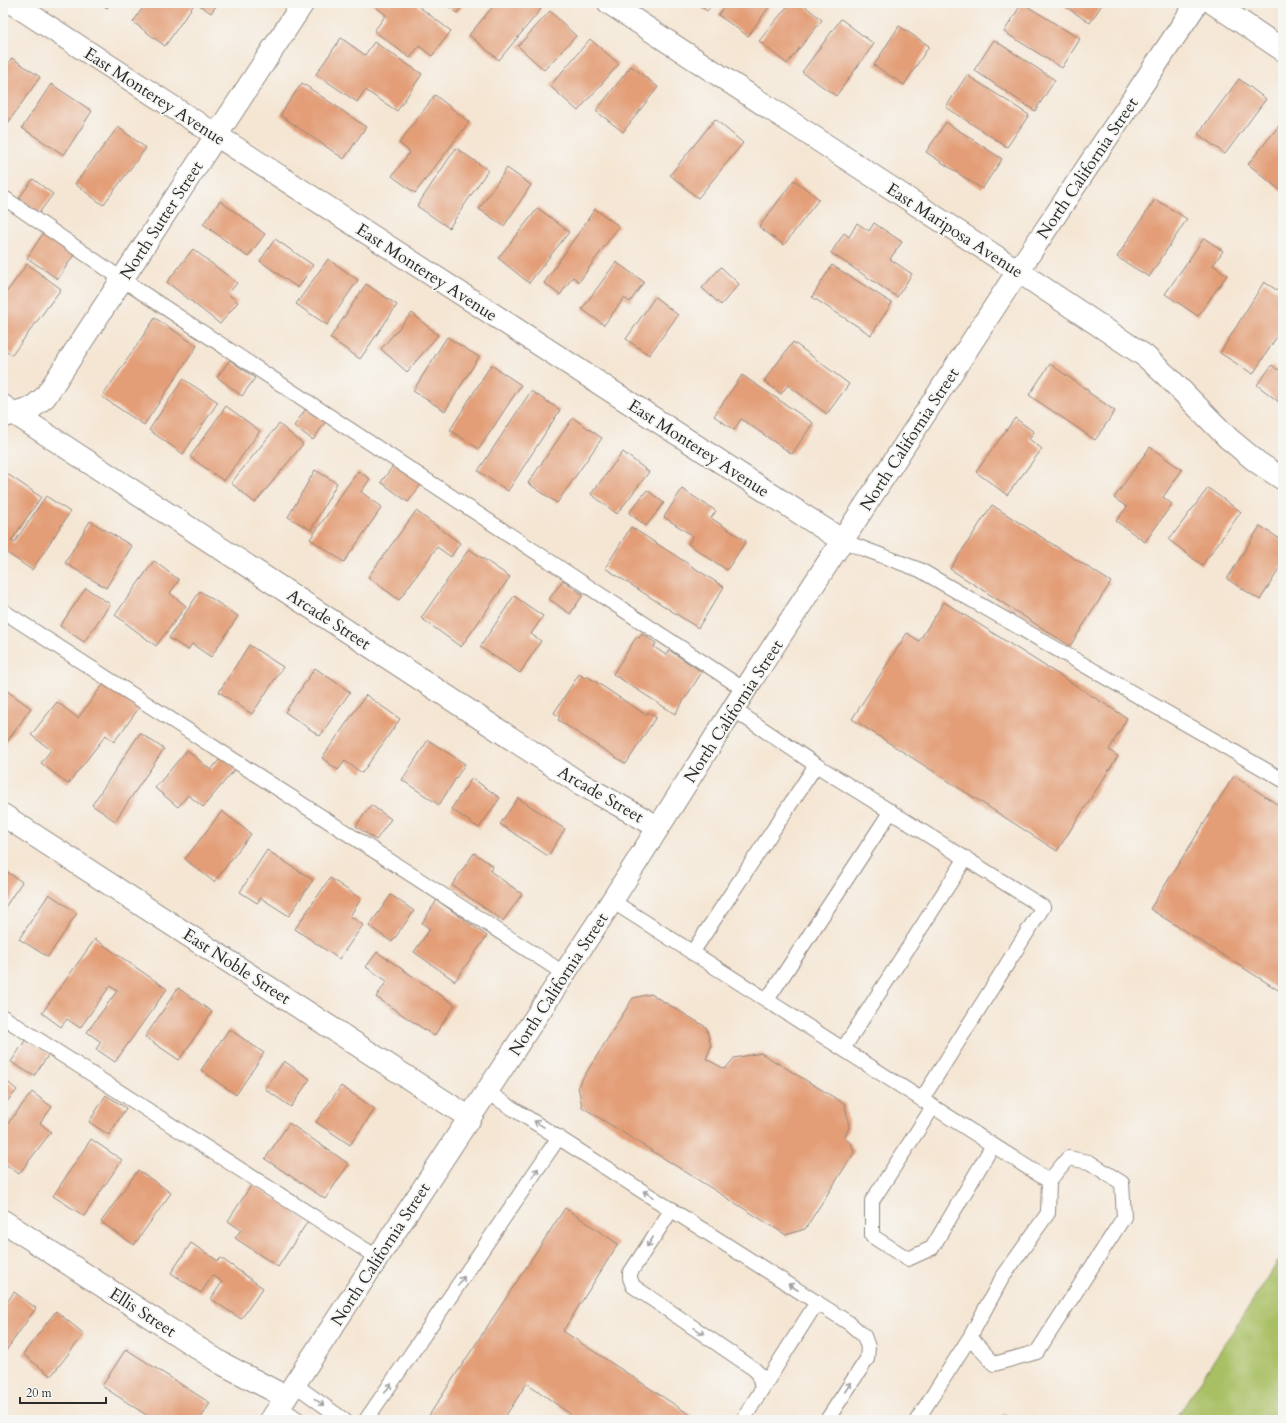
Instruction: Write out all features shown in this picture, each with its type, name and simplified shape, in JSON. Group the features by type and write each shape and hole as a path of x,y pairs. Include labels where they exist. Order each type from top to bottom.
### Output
{"street":[{"name":"East Monterey Avenue","path":"12,3 843,541"},
{"name":"North Sutter Street","path":"7,412 33,408 45,397 303,3"},
{"name":"East Mariposa Avenue","path":"609,3 1145,356 1170,379 1228,438 1256,462 1283,479"},
{"name":"North California Street","path":"283,1402 565,974 733,709 1018,271 1197,3"},
{"path":"1213,3 1283,50"},
{"name":"Arcade Street","path":"7,412 581,784 658,827"},
{"name":"East Noble Street","path":"3,815 470,1118"},
{"name":"Ellis Street","path":"3,1221 221,1364 283,1402"}],"lane":[{"path":"3,197 123,280 746,690"},
{"path":"843,541 920,570 1283,780"},
{"path":"3,611 565,974"},
{"path":"733,709 816,764 1043,907 872,1201 872,1236 908,1259 932,1248 993,1144"},
{"path":"692,953 816,764"},
{"path":"767,1000 891,811"},
{"path":"843,1049 966,858"},
{"path":"612,901 1049,1181"},
{"path":"3,1017 378,1258"},
{"path":"487,1092 817,1302 849,1323 864,1336 868,1346 867,1359 827,1420"},
{"path":"366,1420 559,1137"},
{"path":"917,1420 970,1336 1002,1278 1048,1213 1049,1181 1068,1158 1089,1162 1122,1183 1124,1217 1037,1352 994,1364 970,1336"},
{"path":"672,1209 630,1273 633,1286 754,1369 759,1374 762,1389"},
{"path":"743,1420 817,1302"},
{"path":"283,1402 299,1420"},
{"path":"283,1402 344,1420"}],"green space":[{"path":"1283,1254 1283,1420 1175,1420"}],"building":[{"path":"100,3 111,3 107,8"},
{"path":"146,3 195,3 165,46 133,22"},
{"path":"196,3 218,3 211,13"},
{"path":"371,3 420,3 418,6 451,31 432,56 419,46 410,58 374,31 386,15"},
{"path":"444,3 465,3 457,13"},
{"path":"496,3 534,3 541,9 499,60 469,35"},
{"path":"696,3 713,3 707,11"},
{"path":"727,3 772,3 748,36 718,15"},
{"path":"790,3 801,3 822,20 787,64 759,41"},
{"path":"1022,3 1080,39 1062,68 1004,32"},
{"path":"1060,3 1103,3 1090,23"},
{"path":"550,11 576,36 544,70 518,46"},
{"path":"841,19 874,44 836,96 802,72"},
{"path":"899,26 929,46 904,85 874,65"},
{"path":"341,38 365,55 374,42 422,74 397,111 365,90 357,102 316,74"},
{"path":"590,39 619,64 578,111 550,86"},
{"path":"994,40 1055,80 1035,111 974,70"},
{"path":"12,58 40,77 3,130 3,70"},
{"path":"631,66 658,87 623,132 596,111"},
{"path":"967,75 1029,115 1007,147 946,107"},
{"path":"1239,79 1266,99 1225,154 1198,134"},
{"path":"302,83 366,127 344,159 280,115"},
{"path":"51,84 92,111 64,155 22,128"},
{"path":"435,95 469,122 415,193 392,176 410,152 399,143"},
{"path":"715,119 743,143 698,198 670,175"},
{"path":"1283,121 1283,189 1281,191 1248,164"},
{"path":"946,122 1002,159 982,189 926,152"},
{"path":"118,127 146,148 103,205 75,184"},
{"path":"456,148 488,170 449,228 417,206"},
{"path":"507,168 531,185 504,226 479,209"},
{"path":"33,179 53,194 39,213 19,198"},
{"path":"794,180 819,199 784,245 759,227"},
{"path":"1155,199 1187,219 1149,277 1117,257"},
{"path":"220,201 265,234 248,257 203,224"},
{"path":"538,208 569,232 529,283 498,258"},
{"path":"595,209 619,226 579,282 573,277 560,295 544,283"},
{"path":"857,223 869,231 874,223 902,242 890,259 912,274 897,297 831,253 844,233 849,237"},
{"path":"44,232 75,253 58,279 27,258"},
{"path":"1204,238 1223,251 1213,265 1227,275 1198,316 1165,294"},
{"path":"275,239 313,265 298,288 260,261"},
{"path":"193,249 237,283 228,294 238,302 220,324 167,282"},
{"path":"328,259 358,280 327,325 296,304"},
{"path":"616,262 644,282 630,302 624,298 604,325 582,309"},
{"path":"27,264 61,289 12,355 3,348 3,297"},
{"path":"832,265 892,303 871,335 812,297"},
{"path":"721,267 739,284 721,305 702,288"},
{"path":"1264,282 1283,294 1283,327 1253,374 1220,353"},
{"path":"366,284 397,305 360,359 330,338"},
{"path":"655,297 678,315 649,355 626,339"},
{"path":"412,313 438,335 407,372 381,349"},
{"path":"155,318 197,346 144,425 102,397"},
{"path":"447,337 479,357 445,411 413,391"},
{"path":"793,342 849,384 827,414 788,385 781,394 764,381"},
{"path":"230,360 255,378 242,396 217,377"},
{"path":"1050,364 1115,411 1095,440 1029,395"},
{"path":"1283,364 1283,405 1257,385 1272,365 1278,370"},
{"path":"491,365 521,385 479,449 450,430"},
{"path":"742,375 813,423 792,454 741,419 734,430 714,416"},
{"path":"183,379 218,402 183,454 149,430"},
{"path":"531,391 560,410 508,491 478,471"},
{"path":"309,404 328,418 313,440 294,426"},
{"path":"226,406 260,431 224,481 190,457"},
{"path":"573,418 602,438 557,503 528,483"},
{"path":"1015,418 1034,432 1029,439 1042,449 1007,495 976,472"},
{"path":"279,424 303,444 255,503 231,483"},
{"path":"1150,447 1182,470 1163,497 1172,504 1145,542 1116,521 1127,507 1114,498"},
{"path":"623,452 649,472 617,514 591,494"},
{"path":"396,462 423,482 408,502 381,482"},
{"path":"315,470 337,483 311,530 288,517"},
{"path":"3,471 41,497 11,541 14,543 46,496 70,512 32,570 3,550"},
{"path":"358,471 370,479 361,492 382,507 344,562 310,539"},
{"path":"1208,488 1241,512 1202,565 1169,540"},
{"path":"682,489 716,511 711,518 746,541 727,570 688,544 693,536 664,517"},
{"path":"647,490 664,503 646,526 629,513"},
{"path":"992,505 1111,582 1070,646 950,569"},
{"path":"416,511 460,543 451,557 437,547 399,600 368,577"},
{"path":"90,521 132,546 106,588 65,563"},
{"path":"1260,526 1283,541 1283,563 1260,600 1227,579"},
{"path":"631,527 724,587 698,628 605,568"},
{"path":"469,549 510,577 461,647 421,618"},
{"path":"154,561 179,580 170,593 186,606 156,646 115,615"},
{"path":"563,580 583,595 570,614 549,599"},
{"path":"86,588 110,604 84,642 60,626"},
{"path":"200,591 238,616 211,657 192,644 188,650 169,638"},
{"path":"514,596 543,616 531,634 541,641 520,673 480,647"},
{"path":"944,602 1127,718 1109,750 1118,756 1057,851 852,719 907,633 919,641"},
{"path":"642,634 656,643 654,647 666,655 669,650 702,672 675,714 613,674 637,636 639,638"},
{"path":"249,645 283,667 252,714 219,692"},
{"path":"315,668 350,692 320,736 285,712"},
{"path":"579,674 585,678 587,676 646,715 648,712 656,717 626,764 558,720 560,717 554,713"},
{"path":"105,682 139,708 114,742 106,735 68,784 41,763 51,750 31,735 57,702 78,718"},
{"path":"3,688 31,708 4,746 3,745"},
{"path":"366,695 400,719 362,773 345,761 338,770 322,758"},
{"path":"140,733 164,749 115,821 92,805"},
{"path":"428,740 465,764 439,805 402,780"},
{"path":"187,750 211,770 222,756 236,768 203,807 188,795 178,807 155,788"},
{"path":"1234,776 1283,808 1283,993 1150,909"},
{"path":"472,778 500,798 479,828 451,809"},
{"path":"518,798 565,829 548,856 500,824"},
{"path":"371,805 391,819 376,840 356,826"},
{"path":"222,811 251,834 214,882 185,859"},
{"path":"267,850 313,880 289,916 261,898 257,903 240,892"},
{"path":"474,853 493,866 490,871 522,894 503,921 452,885"},
{"path":"3,869 22,882 3,910"},
{"path":"330,878 361,899 350,916 363,925 339,959 295,929"},
{"path":"49,894 77,913 48,957 19,939"},
{"path":"391,895 414,911 392,942 369,926"},
{"path":"437,900 487,936 455,981 414,952 430,929 422,923"},
{"path":"95,939 167,989 115,1062 96,1049 101,1042 87,1032 117,991 110,986 80,1028 67,1019 61,1027 42,1013"},
{"path":"377,952 455,1005 434,1036 376,997 387,981 366,967"},
{"path":"178,988 212,1012 179,1060 145,1037"},
{"path":"651,994 706,1027 711,1046 706,1059 725,1069 734,1058 761,1053 845,1104 849,1127 844,1138 851,1143 854,1153 805,1229 786,1235 582,1107 578,1086 633,998"},
{"path":"229,1029 264,1053 236,1095 201,1070"},
{"path":"26,1039 49,1054 34,1076 11,1062"},
{"path":"284,1061 310,1079 291,1107 265,1089"},
{"path":"3,1078 17,1090 3,1106"},
{"path":"341,1086 375,1109 350,1145 316,1122"},
{"path":"32,1092 52,1107 40,1123 51,1132 19,1174 3,1162 3,1130"},
{"path":"106,1095 126,1108 109,1135 89,1122"},
{"path":"289,1123 349,1164 325,1199 265,1159"},
{"path":"91,1139 122,1160 84,1216 53,1196"},
{"path":"138,1170 171,1193 134,1245 101,1222"},
{"path":"252,1184 308,1221 278,1267 235,1238 241,1230 228,1221"},
{"path":"565,1208 618,1244 563,1331 698,1420 566,1420 570,1414 527,1383 503,1420 426,1420"},
{"path":"191,1243 218,1261 221,1258 263,1288 241,1319 211,1299 222,1282 213,1275 201,1293 171,1273"},
{"path":"14,1292 36,1308 3,1355 3,1308"},
{"path":"56,1311 84,1334 51,1376 23,1354"},
{"path":"126,1349 210,1403 200,1420 154,1420 102,1386"},
{"path":"1004,1413 1015,1420 999,1420"}]}
